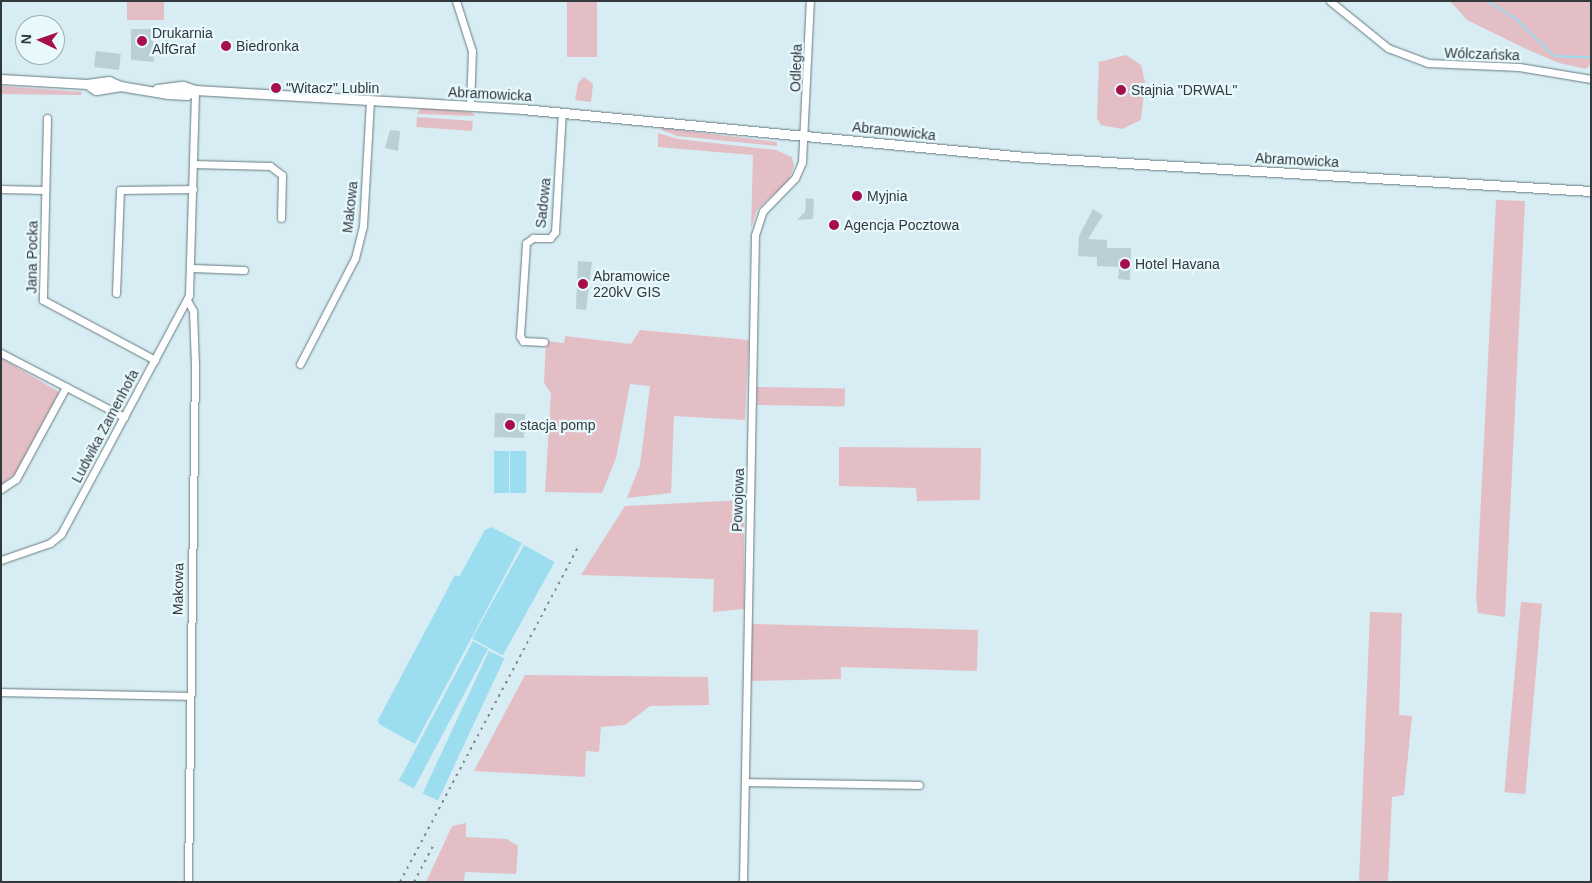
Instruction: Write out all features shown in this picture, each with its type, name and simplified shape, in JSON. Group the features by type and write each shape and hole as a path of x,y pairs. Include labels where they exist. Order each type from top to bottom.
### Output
{"main road":[{"name":"Abramowicka","path":"1,79 87,84 109,81 120,86 157,89 187,95 195,90 562,112 1028,157 1591,191"}],"street":[{"path":"456,1 472,51 470,106"},
{"name":"Odległa","path":"805,136 810,1"},
{"name":"Wólczańska","path":"1330,1 1388,48 1428,63 1519,67 1591,79"},
{"name":"Ludwika Zamenhofa","path":"1,560 50,543 61,534 186,300 192,268 195,90"},
{"name":"Makowa","path":"300,364 355,258 363,226 370,100"},
{"name":"Sadowa","path":"544,342 523,341 520,336 526,243 533,238 550,238 555,232 562,112"},
{"name":"Jana Pocka","path":"47,118 43,300 155,360"},
{"name":"Powojowa","path":"743,882 756,232 763,211 797,176 805,136"},
{"path":"193,164 270,166 282,175 281,218"},
{"path":"1,189 45,190"},
{"path":"116,293 120,190 192,190"},
{"path":"192,268 244,270"},
{"name":"Makowa","path":"186,300 193,311 195,366 188,882"},
{"path":"1,353 124,417"},
{"path":"1,489 16,479 66,387"},
{"path":"1,692 190,696"},
{"path":"745,782 919,785"}],"shaded area":[{"path":"127,1 164,1 164,20 127,20"},
{"path":"567,1 597,1 597,57 567,57"},
{"path":"1450,1 1591,1 1591,64 1586,69 1559,63 1526,49 1467,20"},
{"name":"Stajnia \"DRWAL\"","path":"1126,55 1141,65 1145,82 1141,120 1122,129 1101,125 1097,118 1099,62"},
{"path":"584,77 593,84 591,102 575,100 578,83"},
{"path":"1,86 82,92 81,95 1,94"},
{"path":"420,108 472,112 475,116 417,114"},
{"path":"417,117 473,121 472,131 416,127"},
{"path":"659,129 777,142 777,146 677,136"},
{"path":"658,133 678,139 776,150 792,157 794,166 789,180 757,210 751,229 753,155 658,147"},
{"path":"1496,200 1525,201 1505,617 1478,613 1476,599"},
{"path":"640,330 749,340 745,420 674,416 671,493 627,498 640,465 650,386 630,384 616,458 602,493 545,492 551,393 544,383 546,341 564,343 565,336 631,344"},
{"path":"1,358 59,392 15,474 1,485"},
{"path":"757,387 845,389 845,407 757,405"},
{"path":"839,447 981,448 980,500 917,501 916,488 839,486"},
{"path":"744,500 744,609 713,612 714,579 581,575 625,506"},
{"path":"1521,602 1542,604 1525,794 1504,792"},
{"path":"1370,612 1402,613 1399,715 1412,716 1404,795 1392,797 1388,882 1359,882"},
{"path":"752,624 978,630 977,671 841,667 841,679 750,681"},
{"path":"525,675 708,677 709,705 650,706 625,725 601,727 599,752 586,751 585,777 474,771"},
{"path":"466,823 466,837 507,839 518,846 516,874 465,872 464,882 426,882 452,826"}],"water":[{"path":"494,451 509,451 509,493 494,493"},
{"path":"510,451 526,451 526,493 510,493"},
{"path":"491,527 522,543 415,744 379,724 378,720 455,575 459,577 485,530"},
{"path":"524,545 555,562 503,656 472,639"},
{"path":"473,641 488,649 414,788 399,781"},
{"path":"489,651 504,658 438,800 423,793"}],"building":[{"name":"Drukarnia AlfGraf","path":"131,29 152,29 154,62 131,60"},
{"path":"96,51 121,54 119,70 94,67"},
{"path":"390,130 400,131 398,151 385,148"},
{"path":"806,198 814,199 813,219 797,220 805,212"},
{"path":"1093,209 1103,215 1088,239 1107,240 1107,248 1131,248 1130,280 1118,279 1119,267 1097,266 1097,257 1078,256 1079,236"},
{"name":"Abramowice 220kV GIS","path":"578,261 592,262 586,310 576,309"},
{"name":"stacja pomp","path":"495,413 525,414 524,438 494,437"}],"waterway":[{"path":"1487,1 1516,19 1554,56 1591,57"}],"railway":[{"path":"400,882 579,546"},
{"path":"414,882 433,846"}],"place":[{"name":"Drukarnia AlfGraf","path":"142,41"},
{"name":"Biedronka","path":"226,46"},
{"name":"\"Witacz\" Lublin","path":"276,88"},
{"name":"Stajnia \"DRWAL\"","path":"1121,90"},
{"name":"Myjnia","path":"857,196"},
{"name":"Agencja Pocztowa","path":"834,225"},
{"name":"Hotel Havana","path":"1125,264"},
{"name":"Abramowice 220kV GIS","path":"583,284"},
{"name":"stacja pomp","path":"510,425"}]}
